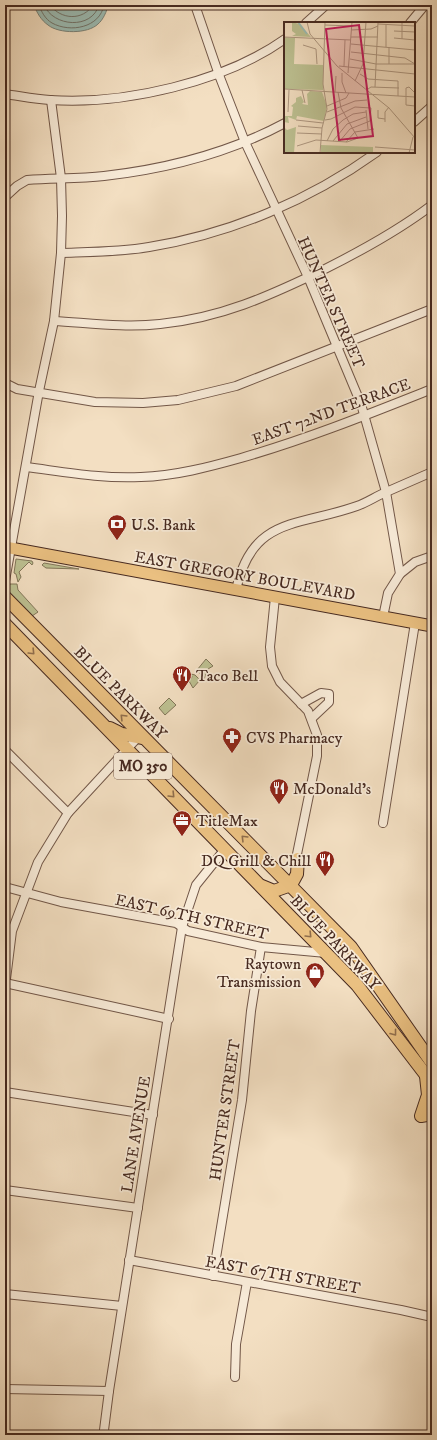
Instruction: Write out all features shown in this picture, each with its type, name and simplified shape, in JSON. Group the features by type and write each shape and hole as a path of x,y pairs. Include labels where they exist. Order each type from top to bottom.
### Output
{"highway":[{"name":"BLUE PARKWAY","path":"5,597 140,736 291,885 351,948 432,1063"},
{"name":"BLUE PARKWAY","path":"5,624 357,985 429,1079"},
{"path":"102,723 122,734 140,736"},
{"path":"282,876 292,870 297,859"},
{"path":"260,884 274,892 291,885 295,880 297,859"},
{"path":"282,907 288,899 301,896"},
{"path":"429,1079 428,1096 421,1116 432,1114"}],"main road":[{"name":"EAST GREGORY BOULEVARD","path":"8,548 432,626"}],"street":[{"name":"HUNTER STREET","path":"195,5 219,75 245,142 308,277 365,416 386,492 400,574"},
{"path":"307,22 326,5"},
{"path":"411,22 425,5"},
{"path":"5,94 51,100 93,99 134,95 176,87 219,75 259,55 284,40"},
{"path":"5,581 8,548 26,467 39,391 54,321 61,253 61,178 51,100"},
{"path":"415,121 432,106"},
{"path":"5,197 17,186 27,180 102,176 151,170 200,158 245,142 284,123"},
{"path":"61,253 113,252 173,243 224,230 276,210 322,187 375,153"},
{"path":"54,321 129,326 188,321 246,306 364,249 412,220 432,205"},
{"path":"5,383 17,389 107,402 143,403 178,400 236,386 432,309"},
{"name":"EAST 72ND TERRACE","path":"26,467 103,478 174,474 219,464 278,448 365,416 432,389"},
{"path":"236,590 243,563 257,544 269,533 284,526 357,506 432,472"},
{"path":"383,617 388,593 400,574 415,562 432,556"},
{"path":"275,597 270,647 271,662 280,682 302,704 312,718 317,735 317,756 297,859"},
{"path":"383,823 415,623"},
{"path":"302,704 321,693 329,694 329,702 312,718"},
{"path":"5,987 12,931 38,862 68,813 140,736"},
{"path":"5,750 68,813"},
{"name":"LANE AVENUE","path":"106,1435 104,1430 109,1391 169,1019 182,927 196,885 225,849"},
{"name":"EAST 69TH STREET","path":"5,887 25,894 176,923 188,931 261,947 326,953"},
{"name":"HUNTER STREET","path":"213,1276 242,1100 261,947"},
{"path":"5,983 169,1019"},
{"path":"5,1092 153,1115"},
{"path":"5,1190 138,1208"},
{"name":"EAST 67TH STREET","path":"129,1260 432,1317"},
{"path":"235,1377 236,1344 247,1282"},
{"path":"5,1294 122,1306"},
{"path":"5,1389 109,1391"}],"green space":[{"path":"16,559 32,561 33,563 32,565 29,562 19,572 21,577 18,582 16,574 14,573"},
{"path":"44,563 79,569 46,568 42,565"},
{"path":"10,584 17,584 18,590 38,612 32,616 10,594 8,588"},
{"path":"206,659 213,666 208,669 204,679 197,670"},
{"path":"191,674 195,675 200,680 193,688 189,681 192,677"},
{"path":"169,698 176,705 165,715 159,708"}],"water":[{"path":"34,5 108,5 102,20 98,24 88,30 73,32 59,30 48,25 36,11"}],"place":[{"name":"U.S. Bank","path":"117,541"},
{"name":"Taco Bell","path":"182,692"},
{"name":"CVS Pharmacy","path":"232,754"},
{"name":"McDonald's","path":"279,805"},
{"name":"TitleMax","path":"182,837"},
{"name":"DQ Grill & Chill","path":"325,877"},
{"name":"Raytown Transmission","path":"315,989"}]}
